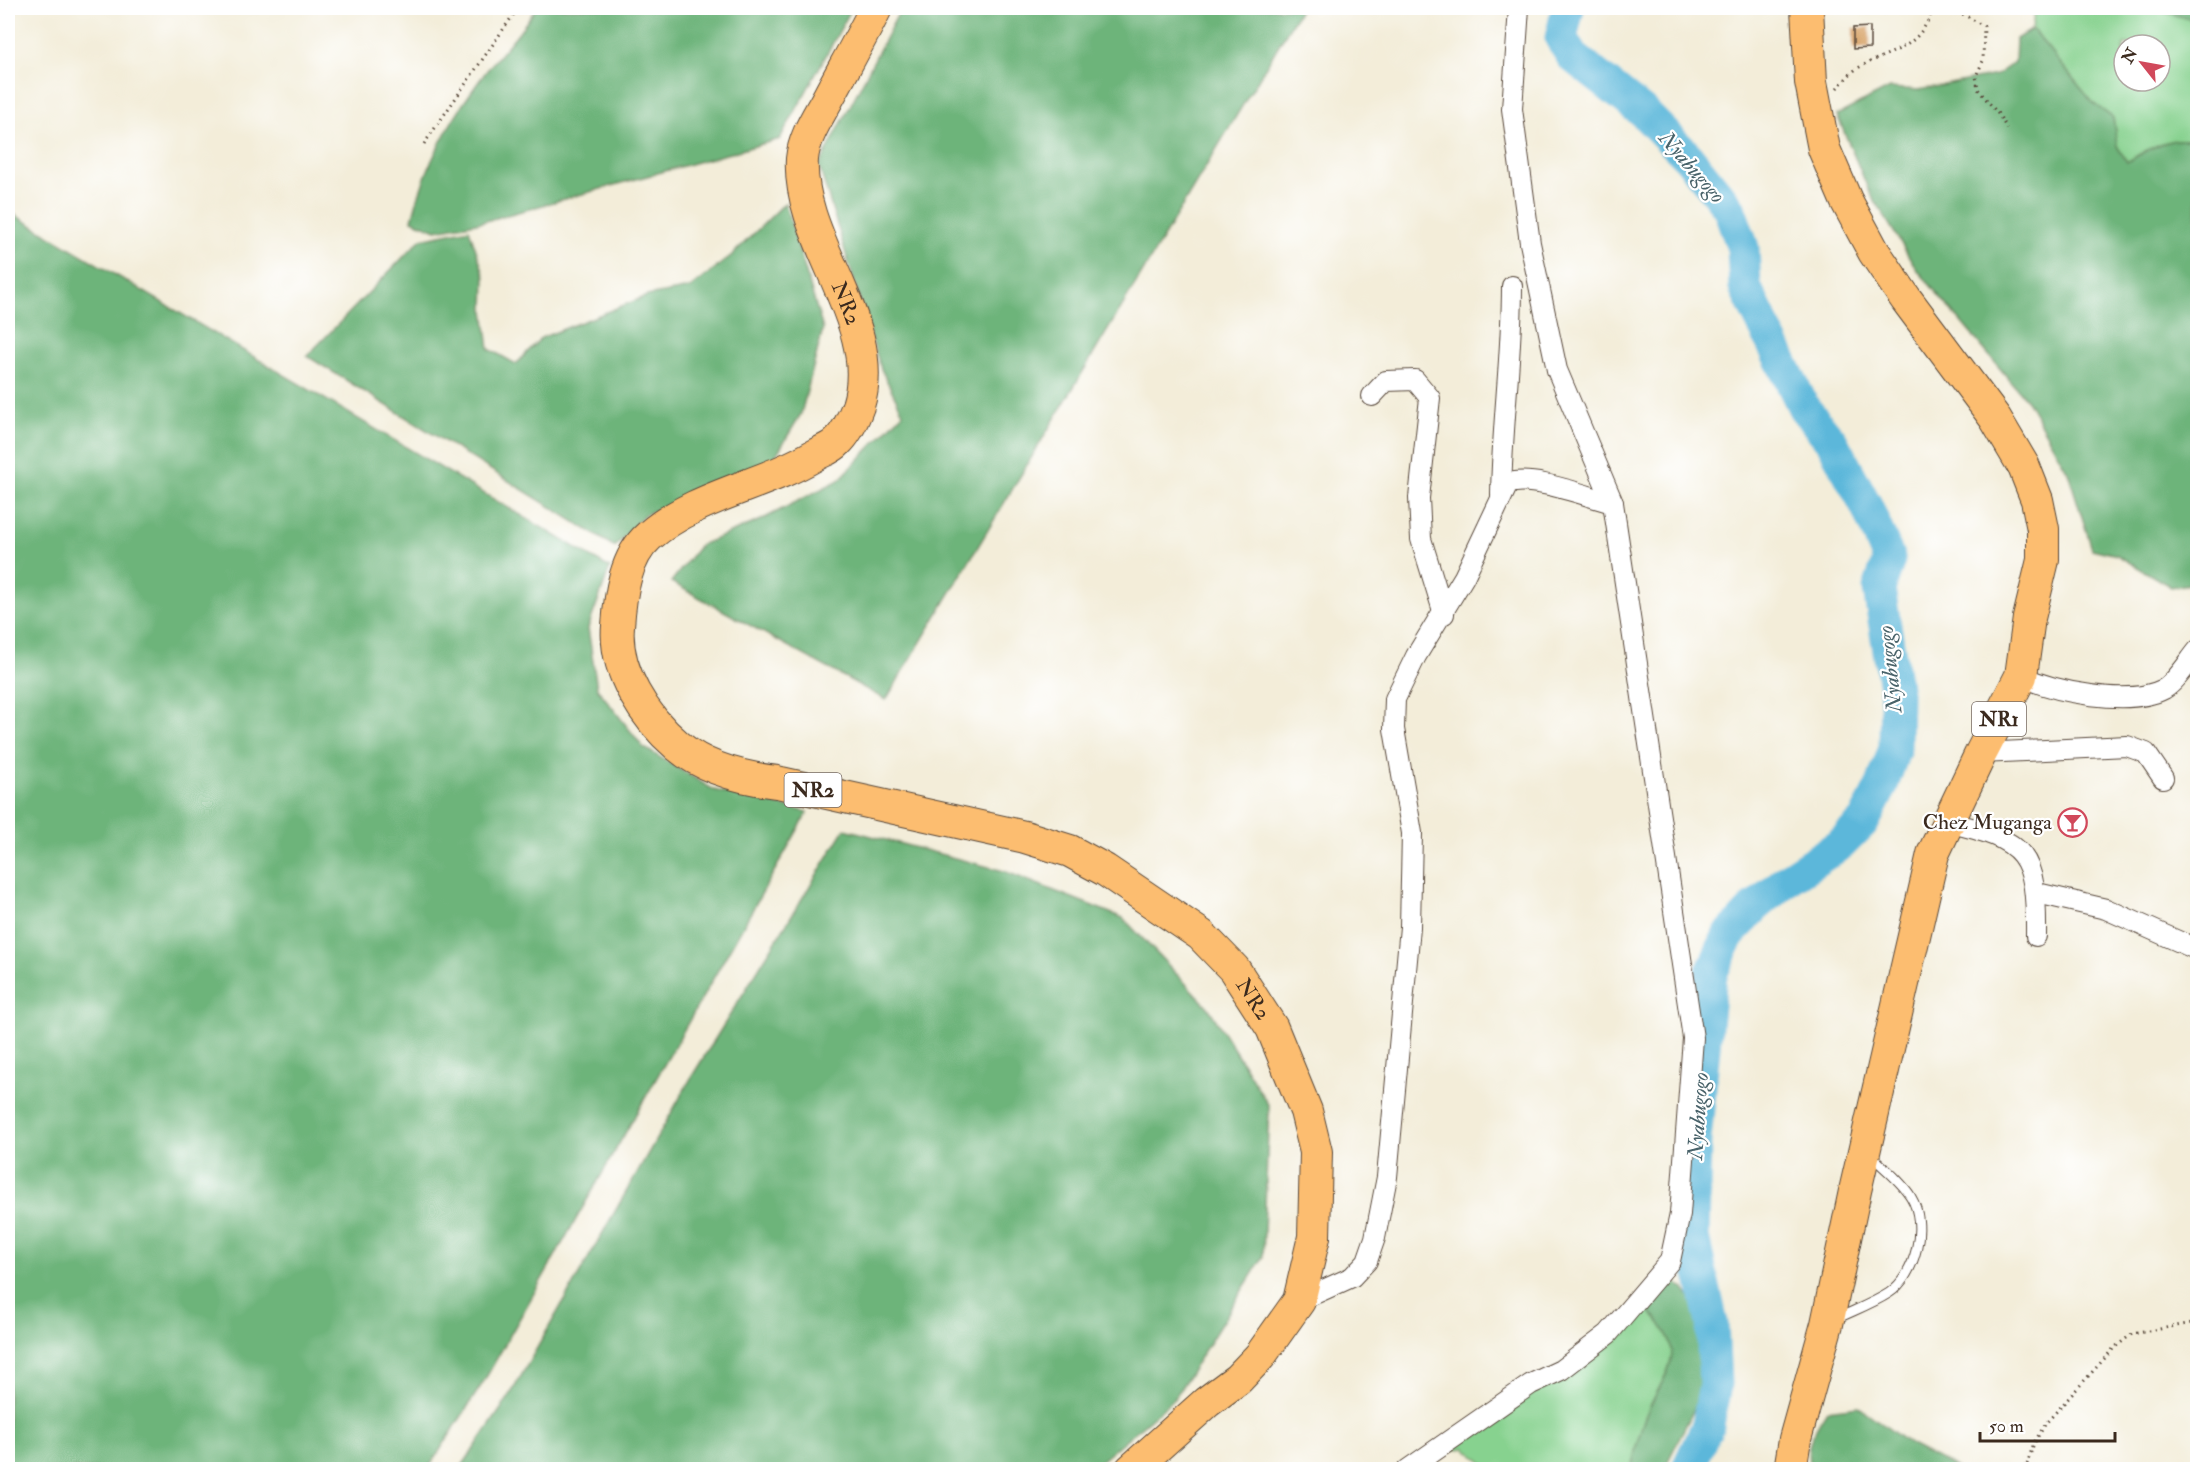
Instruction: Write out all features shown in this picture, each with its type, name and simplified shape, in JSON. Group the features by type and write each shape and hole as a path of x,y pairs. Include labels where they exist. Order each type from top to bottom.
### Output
{"highway":[{"name":"NR2","path":"876,8 811,128 802,157 803,180 814,222 855,330 860,350 861,386 858,406 838,442 789,471 728,493 682,515 648,537 624,579 617,634 620,654 641,708 656,727 683,750 711,765 743,778 777,782 957,821 1070,850 1170,911 1201,934 1234,969 1272,1028 1306,1111 1316,1152 1317,1195 1314,1236 1299,1301 1260,1356 1238,1379 1207,1402 1131,1470"},
{"name":"NR1","path":"1790,1470 1795,1439 1827,1324 1933,854 2021,676 2029,618 2043,560 2043,529 2037,500 2024,467 1995,418 1874,252 1846,200 1824,149 1811,82 1807,8"}],"street":[{"path":"1407,1470 1531,1384 1561,1370 1608,1334 1670,1261 1680,1214 1693,1038 1614,503 1557,370 1530,243 1512,109 1519,8"},
{"path":"1501,495 1502,448 1512,343 1512,286"},
{"path":"1372,396 1386,381 1415,380 1430,398 1419,498 1421,539 1444,614"},
{"path":"1299,1301 1352,1277 1367,1261 1382,1207 1410,917 1412,833 1398,757 1394,706 1411,665 1444,614 1490,525 1501,495 1508,484 1518,480 1553,486 1614,503"},
{"path":"2021,676 2037,684 2088,694 2120,697 2141,695 2164,688 2198,650"},
{"path":"1981,753 2127,746 2146,753 2163,778"},
{"path":"1947,822 1990,832 2016,846 2032,871 2037,893 2036,936"},
{"path":"2037,893 2106,909 2198,950"}],"lane":[{"path":"1827,1324 1890,1292 1904,1275 1920,1242 1920,1217 1911,1196 1866,1148"}],"path":[{"path":"424,144 518,8"},
{"path":"1817,112 1857,69 1910,44 1928,21 1933,8"},
{"path":"1952,8 1984,26 1983,61 1976,76 1977,89 1999,115 2007,129"},
{"path":"2025,1470 2034,1443 2046,1423 2114,1348 2132,1334 2198,1322"}],"green space":[{"path":"536,8 852,8 780,139 482,222 436,230 412,220 424,179 450,125 485,73"},
{"path":"901,8 1301,8 886,700 671,582 700,545 759,521 839,480 903,413 881,369 819,166"},
{"path":"2035,8 2150,8 2197,21 2197,142 2170,141 2152,147 2127,162 2117,146 2113,118 2094,104 2032,29"},
{"path":"2150,8 2197,8 2197,21"},
{"path":"2032,29 2094,104 2113,118 2117,146 2127,162 2169,141 2197,142 2196,583 2171,587 2117,555 2092,549 2068,472 2028,402 1916,268 1869,191 1837,115 1890,88 1919,90 1996,75 2015,62 2016,39"},
{"path":"785,203 823,329 801,414 772,462 644,515 615,547 307,356 421,239 469,229 485,277 484,310 489,349 516,364 541,338 647,296 690,288 732,255"},
{"path":"8,211 610,568 588,628 597,688 643,747 714,790 808,812 484,1381 428,1469 8,1469"},
{"path":"845,829 1004,871 1123,918 1208,1007 1269,1106 1263,1257 1174,1399 1091,1469 460,1469 509,1397 694,1073"},
{"path":"1672,1280 1684,1289 1701,1313 1705,1333 1701,1395 1664,1469 1631,1470 1646,1415 1668,1371 1672,1348 1668,1335 1659,1321 1644,1305 1659,1282"},
{"path":"1644,1305 1659,1321 1668,1335 1672,1348 1668,1371 1646,1415 1631,1469 1490,1469 1465,1448 1440,1452"},
{"path":"1858,1406 1911,1445 1958,1469 1811,1469 1809,1445 1827,1410"}],"building":[{"path":"1870,27 1870,48 1853,49 1853,28"}],"waterway":[{"name":"Nyabugogo","path":"1568,8 1561,38 1572,56 1644,113 1688,157 1729,208 1743,248 1745,287 1804,408 1832,442 1867,507 1889,559 1879,589 1896,693 1895,748 1882,785 1864,821 1841,844 1789,878 1755,907 1728,936 1711,974 1695,1140 1693,1238 1712,1323 1715,1384 1708,1425 1687,1470"}],"place":[{"name":"Chez Muganga","path":"2073,822"}]}
